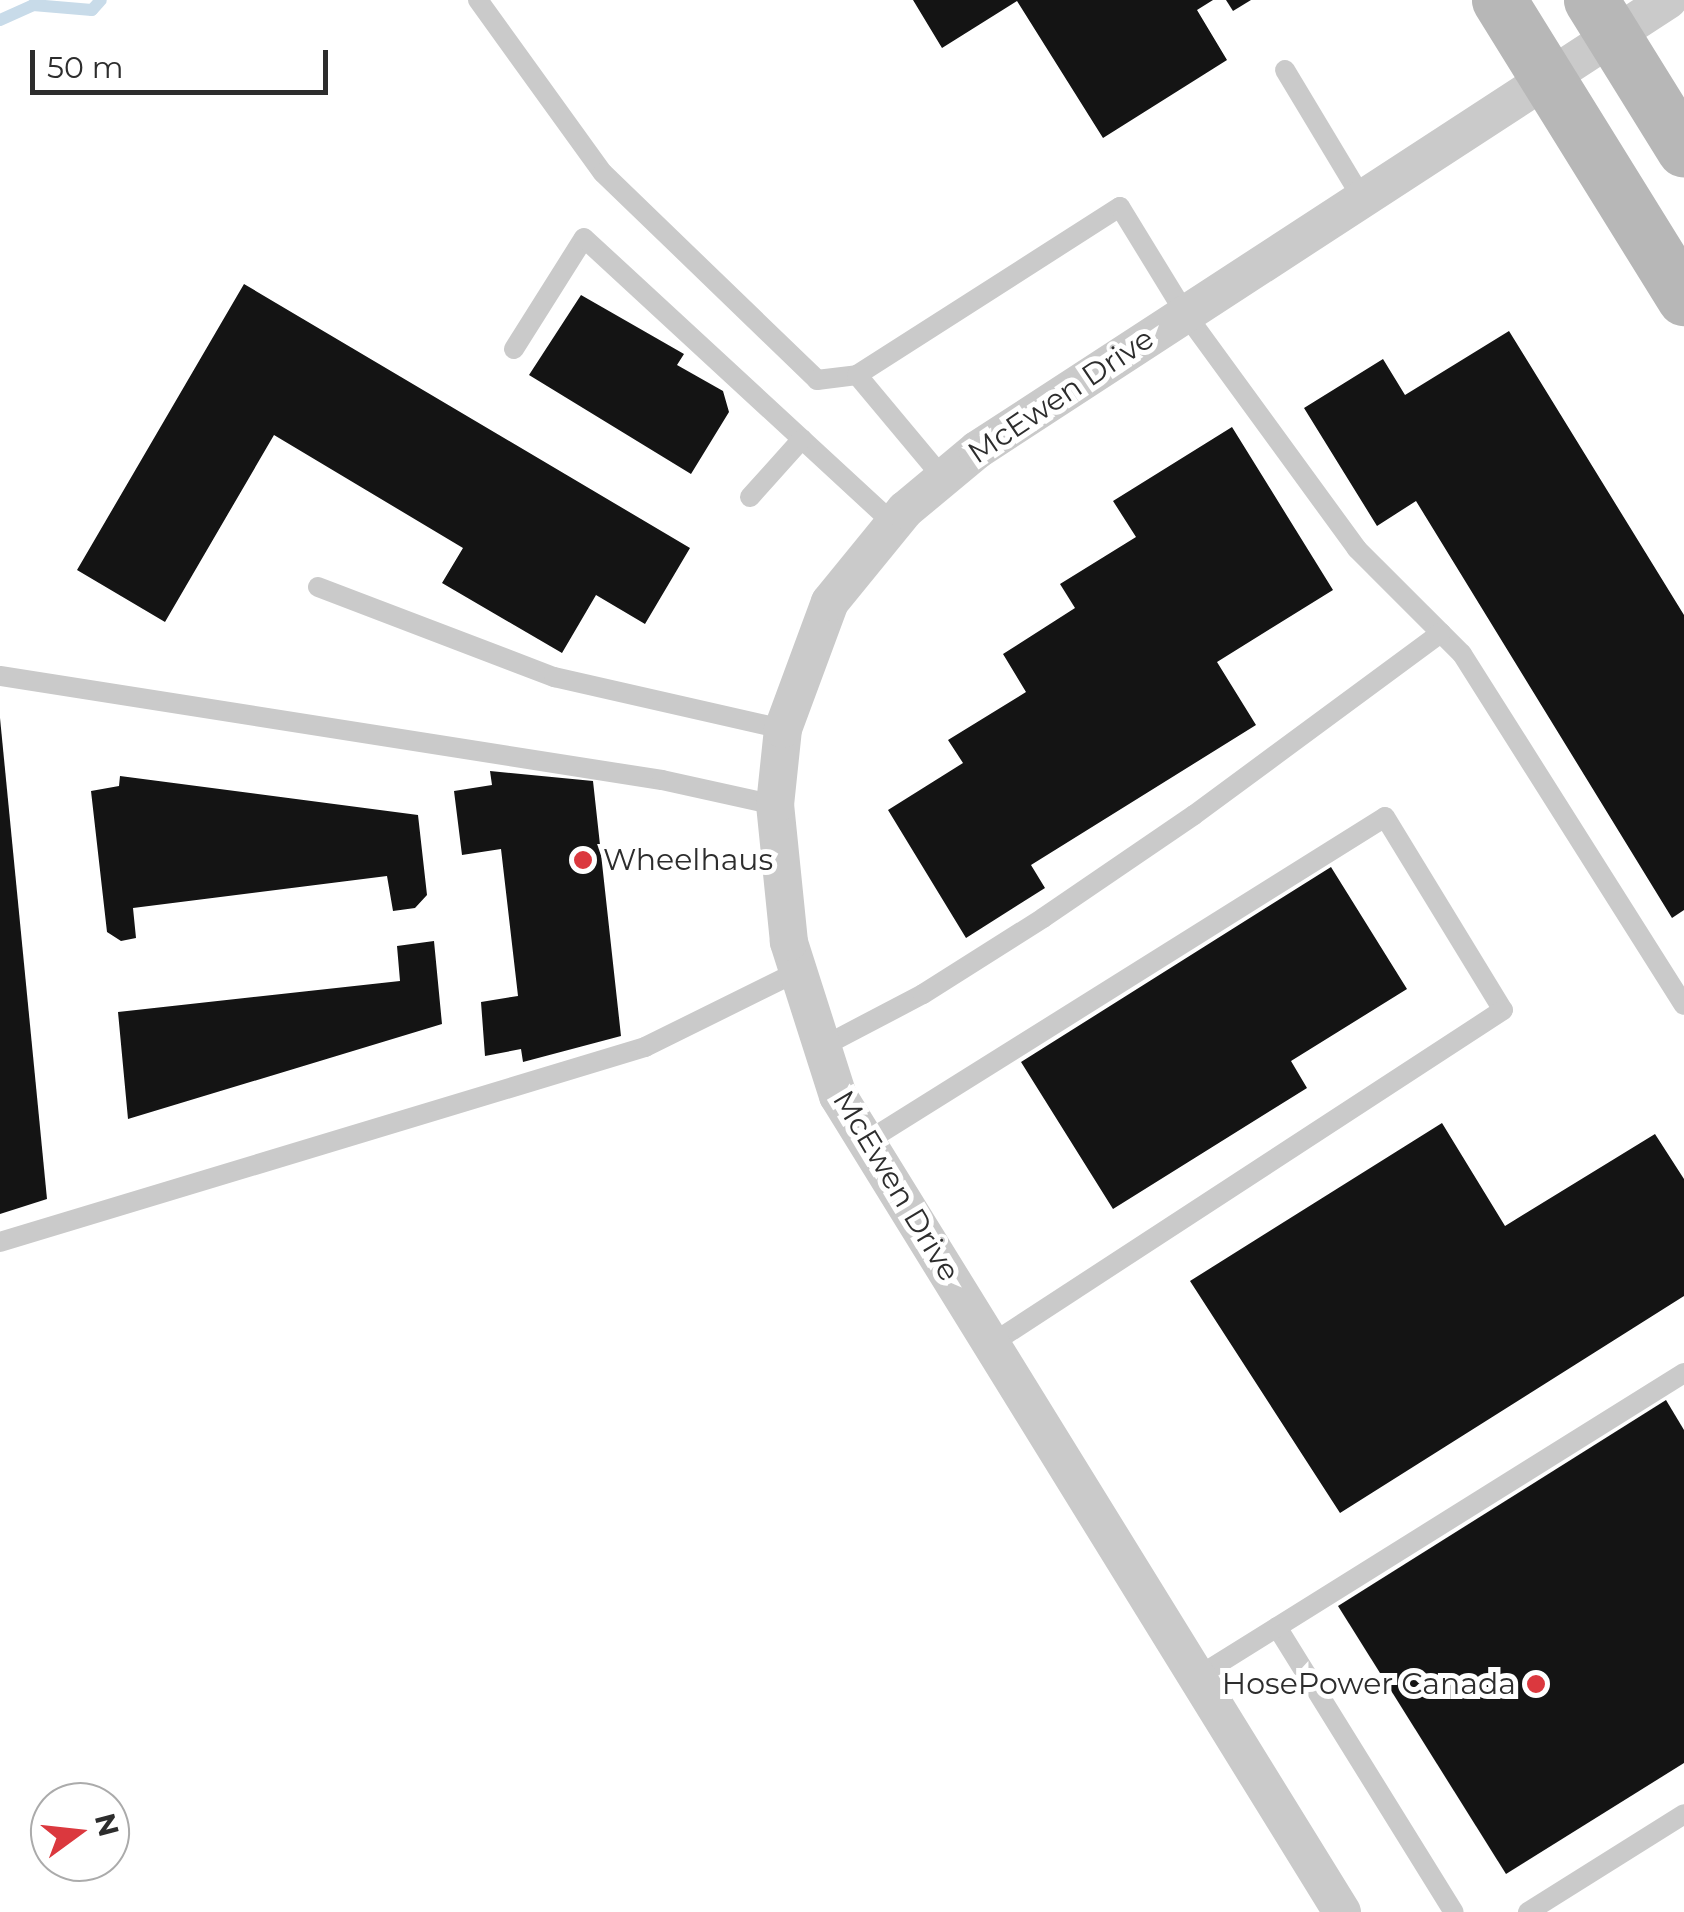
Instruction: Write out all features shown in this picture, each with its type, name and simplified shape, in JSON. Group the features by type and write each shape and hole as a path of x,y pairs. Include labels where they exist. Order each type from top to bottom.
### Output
{"main road":[{"path":"1499,0 1684,298"},
{"path":"1601,17 1684,150"}],"street":[{"name":"McEwen Drive","path":"1342,1912 838,1096 789,942 774,805 783,729 830,602 894,524 942,478 977,450 1547,76 1601,17 1668,0"}],"lane":[{"path":"478,0 602,174 818,380 858,375 1120,207 1185,313 1357,549 1462,654 1684,1005"},
{"path":"1285,70 1362,198"},
{"path":"514,349 584,238 894,524"},
{"path":"858,375 942,478"},
{"path":"750,497 802,439"},
{"path":"318,587 554,677 783,729"},
{"path":"822,1048 922,994 1042,918 1194,814 1441,633"},
{"path":"0,676 662,780 774,805"},
{"path":"866,1142 1385,817 1395,833 1504,1010 991,1344"},
{"path":"0,1242 646,1047 799,972"},
{"path":"1196,1677 1684,1373"},
{"path":"1277,1627 1454,1912"},
{"path":"1528,1912 1684,1814"}],"building":[{"path":"913,0 1213,0 1197,10 1227,60 1103,138 1017,1 942,48"},
{"path":"1226,0 1251,0 1233,11"},
{"path":"244,284 690,548 645,624 596,595 562,653 442,583 463,548 274,435 165,622 77,570"},
{"path":"581,295 684,354 677,365 723,391 729,412 691,474 529,375"},
{"path":"1509,331 1684,615 1684,910 1672,918 1416,501 1377,526 1304,408 1383,359 1405,395"},
{"path":"1232,427 1333,590 1217,662 1256,725 1031,865 1045,888 966,938 888,810 963,763 948,740 1026,692 1003,654 1075,608 1060,584 1136,537 1113,501"},
{"path":"0,718 47,1199 0,1214"},
{"path":"490,771 593,781 621,1036 523,1062 521,1049 485,1056 481,1002 518,996 501,849 462,855 454,791 492,785"},
{"path":"120,776 418,815 427,895 415,908 393,911 387,876 133,908 136,938 121,941 107,932 91,791 119,786"},
{"path":"1331,867 1407,989 1291,1061 1307,1088 1113,1209 1021,1062"},
{"path":"434,941 442,1024 128,1119 118,1012 400,981 397,946"},
{"path":"1442,1123 1505,1226 1655,1134 1684,1179 1684,1296 1340,1513 1190,1281"},
{"name":"HosePower Canada","path":"1666,1400 1684,1430 1684,1763 1506,1874 1338,1606"}],"waterway":[{"path":"0,20 33,5 92,10 101,0"}],"place":[{"name":"Wheelhaus","path":"583,860"},
{"name":"HosePower Canada","path":"1536,1684"}]}
